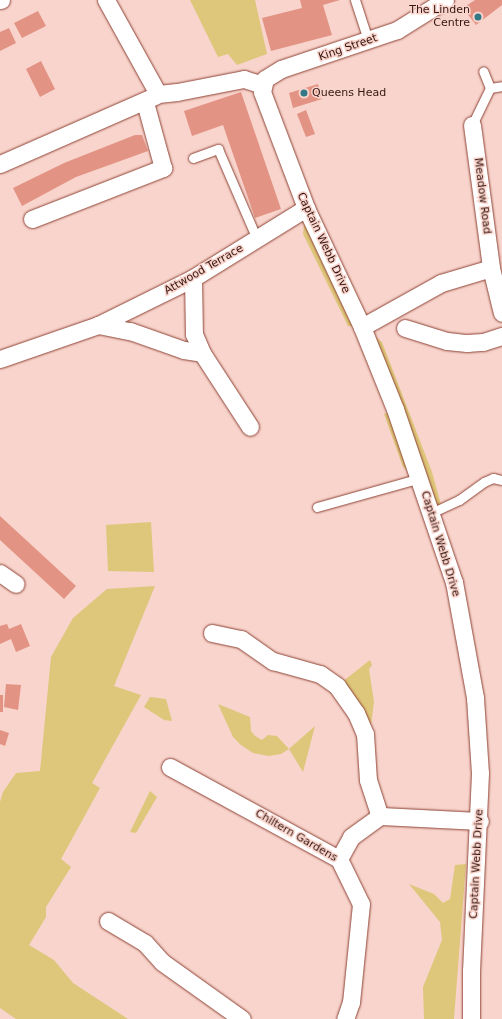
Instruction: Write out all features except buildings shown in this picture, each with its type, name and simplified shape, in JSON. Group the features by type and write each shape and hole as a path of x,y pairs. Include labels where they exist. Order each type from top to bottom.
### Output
{"street":[{"path":"32,220 163,168 151,98 106,0"},
{"name":"King Street","path":"264,92 265,79 281,69 368,40 407,25 445,0"},
{"path":"0,164 151,98 244,79 264,92"},
{"name":"Captain Webb Drive","path":"264,92 306,208 362,327 420,478 454,582 475,698 480,773 480,821 470,970 471,1019"},
{"name":"Meadow Road","path":"472,125 491,268 502,313"},
{"name":"Attwood Terrace","path":"0,359 98,325 192,278 306,208"},
{"path":"362,327 441,283 491,268"},
{"path":"192,278 194,334 202,353 250,427"},
{"name":"Attwood Terrace","path":"98,325 130,331 184,350 202,353"},
{"path":"404,328 447,341 467,343 483,342 502,336"},
{"path":"0,573 16,584"},
{"path":"212,633 241,639 273,661 320,674 337,686 356,713 365,734 368,780 380,816"},
{"name":"Chiltern Gardens","path":"170,767 339,859 361,904 351,1002 345,1019"},
{"path":"339,859 351,837 380,816 480,821"},
{"path":"108,921 145,943 162,962 242,1019"}],"lane":[{"path":"355,0 368,40"},
{"path":"472,125 490,88 483,71"},
{"path":"490,88 502,86"},
{"path":"193,158 218,149 257,239"},
{"path":"316,507 420,478"},
{"path":"431,513 459,500 484,482 493,478 502,480"}],"shaded area":[{"path":"190,0 255,0 267,54 237,65 228,54 218,57"},
{"path":"306,208 362,327 348,326 303,234"},
{"path":"362,327 382,342 432,472 442,508 431,513 420,478 403,467 384,414 394,410"},
{"path":"151,522 154,572 108,571 106,525"},
{"path":"155,586 114,686 141,695 92,783 100,788 61,859 71,867 46,907 46,917 29,945 54,960 73,983 128,1019 16,1019 0,1008 0,802 3,792 16,773 40,771 51,657 73,618 107,589"},
{"path":"370,660 372,665 369,669 374,702 371,725 362,728 337,686"},
{"path":"150,697 166,699 172,721 164,720 144,707"},
{"path":"218,704 250,717 251,731 255,736 262,740 268,735 277,736 289,749 281,754 269,756 253,753 241,745 233,737"},
{"path":"315,726 303,772 289,749"},
{"path":"150,791 157,797 136,833 130,832"},
{"path":"466,864 454,1019 424,1019 423,987 442,940 440,922 409,884 434,894 443,903 450,899 455,865"}],"place":[{"name":"The Linden Centre","path":"478,17"},
{"name":"Queens Head","path":"304,93"}]}
